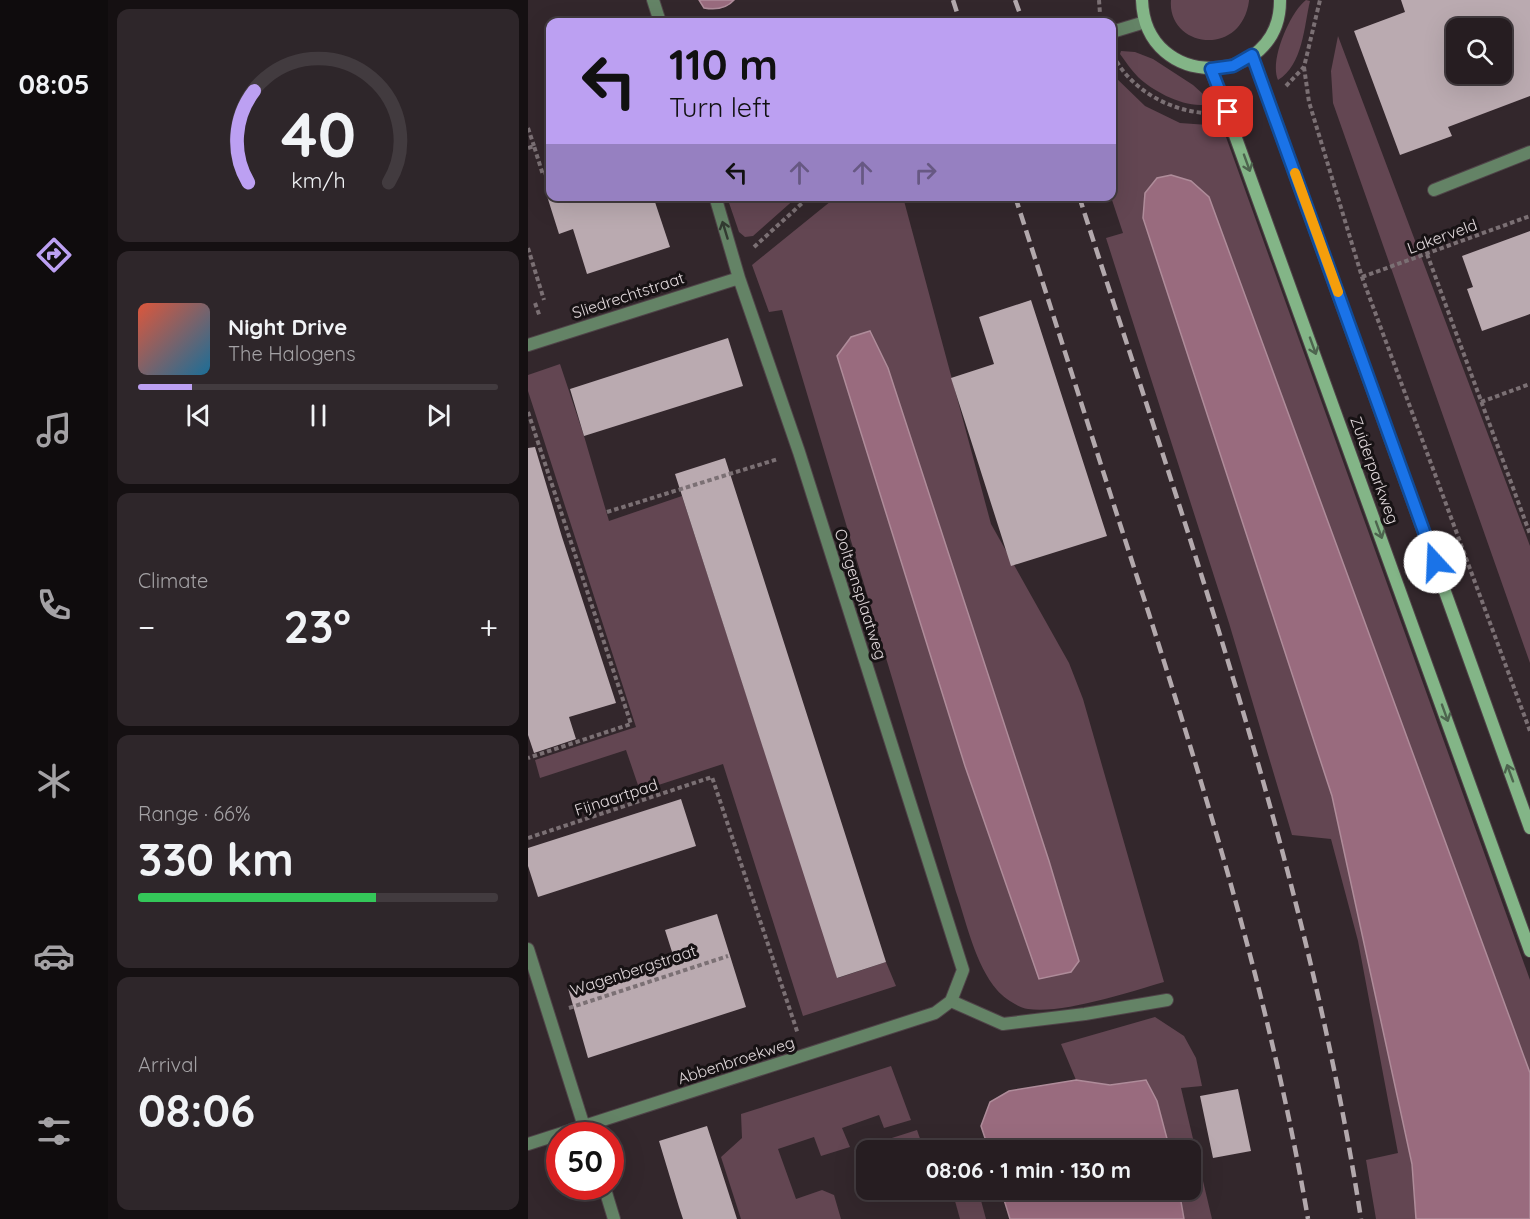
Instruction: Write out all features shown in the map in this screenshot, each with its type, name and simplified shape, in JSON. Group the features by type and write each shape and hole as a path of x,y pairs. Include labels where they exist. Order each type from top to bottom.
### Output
{"main road":[{"path":"1142,0 1145,22 1156,43 1170,56 1186,65 1211,69 1233,66 1252,55 1273,31 1278,18 1280,0"},
{"name":"Zuiderparkweg","path":"1252,55 1530,828"},
{"name":"Zuiderparkweg","path":"1211,69 1530,951"}],"street":[{"path":"653,0 659,18"},
{"path":"1116,31 1145,22"},
{"path":"1434,190 1530,152"},
{"name":"Ooltgensplaatweg","path":"716,201 739,278 799,453 963,970 951,1001"},
{"name":"Sliedrechtstraat","path":"528,345 739,278"},
{"path":"528,949 583,1122"},
{"path":"951,1001 1003,1024 1085,1014 1167,1000"},
{"name":"Abbenbroekweg","path":"612,1122 935,1013 951,1001"},
{"name":"Abbenbroekweg","path":"528,1144 546,1140"},
{"path":"608,1200 614,1219"}],"path":[{"path":"1320,0 1304,67 1309,102 1362,278 1530,731"},
{"path":"528,128 543,175 546,174"},
{"path":"528,148 534,146"},
{"path":"735,264 804,201"},
{"name":"Lakerveld","path":"1362,278 1530,216"},
{"path":"528,248 544,300"},
{"path":"1427,254 1530,534"},
{"path":"1481,402 1530,384"},
{"path":"528,412 631,724 528,758"},
{"path":"607,512 799,453"},
{"name":"Fijnaartpad","path":"528,838 712,777 805,1055"},
{"name":"Wagenbergstraat","path":"549,1014 728,956"}],"shaded area":[{"path":"699,0 734,0 724,7 712,9 704,8"},
{"path":"1171,0 1249,1 1243,20 1233,32 1220,39 1206,40 1192,36 1180,28 1173,16"},
{"path":"1306,0 1310,1 1298,55 1293,65 1278,80 1276,61 1283,37 1294,15"},
{"path":"1338,36 1530,546 1530,663 1333,103 1331,71"},
{"path":"1121,51 1135,52 1153,59 1193,85 1203,94 1209,104 1181,102 1153,88 1133,72 1120,54"},
{"path":"1116,78 1145,106 1180,123 1222,126 1530,980 1530,1073 1209,197 1191,181 1332,796 1412,1164 1416,1219 1376,1219 1366,1160 1398,1153 1358,941 1331,839 1292,835 1229,623 1106,238 1123,233 1112,201 1116,201"},
{"path":"1171,175 1191,181 1209,197 1530,1073 1530,1219 1416,1219 1412,1164 1332,796 1143,218 1145,193 1157,178"},
{"path":"729,201 792,201 753,236 745,237 739,232"},
{"path":"831,201 904,201 991,524 1069,663 1083,699 1164,982 1096,1001 1043,1010 1028,1009 1015,1004 1000,993 989,980 972,943 956,892 782,310 769,312 752,265","holes":["837,356 925,483 1049,861 1079,961 886,510"]},
{"path":"870,331 888,368 1049,861 1079,961 1071,972 1039,979 965,766 837,356 851,337"},
{"path":"560,364 609,521 682,496 838,978 886,962 896,986 803,1016 723,764 640,791 626,750 540,778 535,760 636,727 528,391 528,375"},
{"path":"1155,1017 1184,1036 1196,1058 1202,1086 1181,1088 1193,1140 1167,1140 1157,1101 1146,1080 1110,1085 1076,1080 1061,1044"},
{"path":"891,1066 911,1120 884,1128 879,1115 842,1128 850,1147 821,1156 814,1137 778,1149 796,1199 822,1190 834,1195 841,1219 741,1219 721,1157 742,1138 741,1114"},
{"path":"1076,1080 1110,1085 1146,1080 1157,1101 1167,1140 986,1140 981,1126 990,1102 1009,1091"},
{"path":"917,1130 920,1140 886,1140"},
{"path":"1201,1173 1212,1219 1184,1219 1181,1200 1201,1200"},
{"path":"981,1200 986,1219 960,1219 955,1201"},
{"path":"1004,1200 1181,1200 1184,1219 1010,1219"}],"building":[{"path":"1401,0 1530,0 1530,96 1448,127 1452,136 1400,155 1354,31 1405,12"},
{"path":"549,201 655,201 670,247 587,274 573,229 559,234"},
{"path":"1530,231 1530,314 1482,331 1467,289 1473,287 1462,256"},
{"path":"1031,300 1107,536 1011,566 951,378 994,364 979,317"},
{"path":"728,338 743,386 584,436 570,389"},
{"path":"535,447 616,703 569,717 576,739 534,753 528,735 528,448"},
{"path":"725,458 886,962 837,978 675,474"},
{"path":"681,799 696,846 538,897 528,866 528,848"},
{"path":"717,914 746,1007 588,1058 568,988 673,955 665,930"},
{"path":"1238,1089 1251,1151 1213,1158 1200,1096"},
{"path":"707,1126 737,1219 683,1219 679,1207 659,1141"}],"railway":[{"path":"953,0 959,18"},
{"path":"1015,0 1022,18"},
{"path":"1017,201 1149,614 1218,839 1259,990 1294,1142 1308,1219"},
{"path":"1081,201 1201,575 1277,830 1338,1088 1361,1219"}],"slow traffic":[{"path":"1295,173 1338,292"}],"route":[{"path":"1228,112 1211,69 1233,66 1252,55 1435,562"}]}
